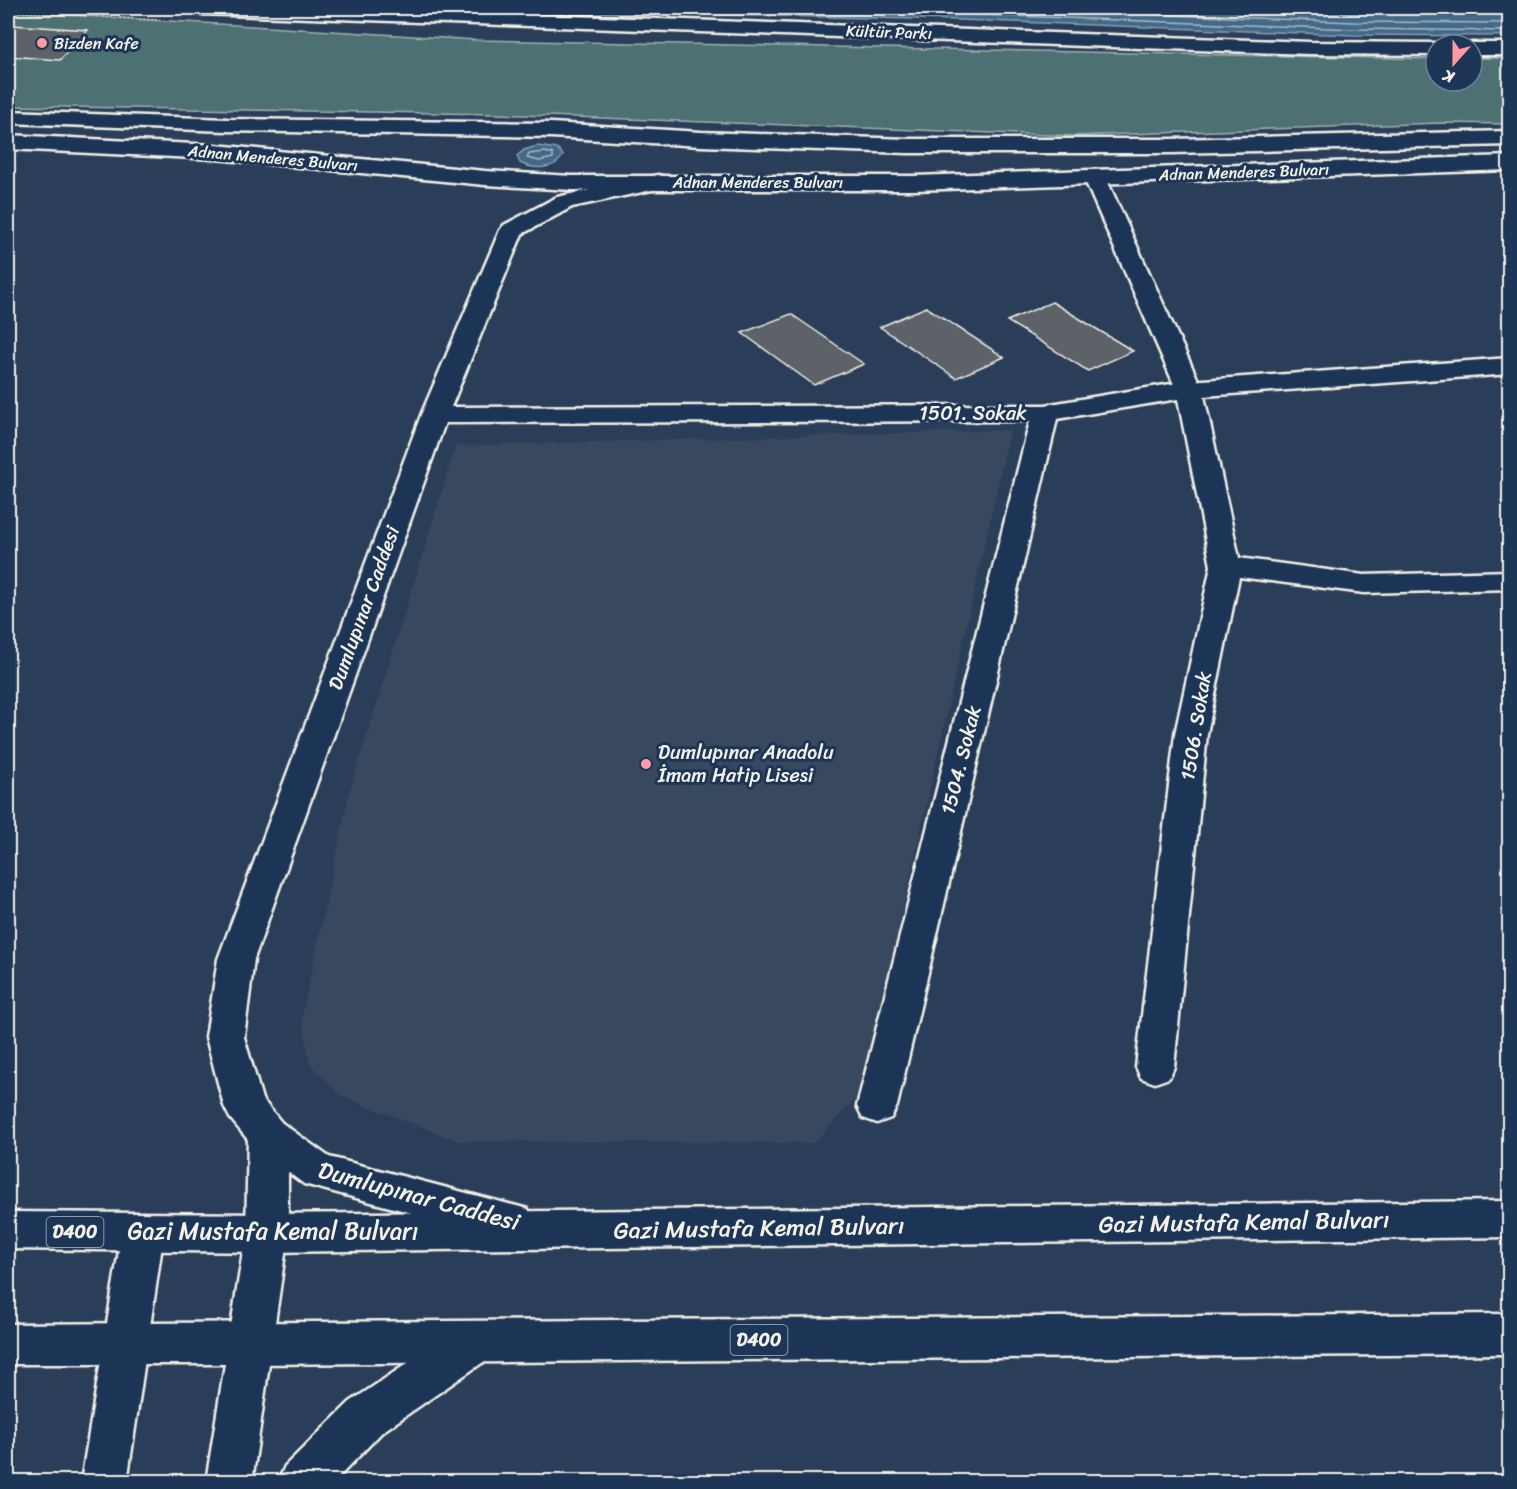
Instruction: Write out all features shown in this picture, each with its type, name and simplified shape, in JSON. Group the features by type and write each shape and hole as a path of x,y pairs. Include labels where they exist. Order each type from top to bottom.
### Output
{"main road":[{"name":"Kültür Parkı","path":"198,8 1309,48 1424,49"},
{"path":"1484,49 1509,49"},
{"name":"Adnan Menderes Bulvarı","path":"8,117 227,125 571,131 907,146 1183,145 1509,138"},
{"path":"479,162 492,140 530,130"},
{"path":"571,131 594,145 599,158 591,172 573,183"},
{"name":"Adnan Menderes Bulvarı","path":"8,142 479,162 573,183 914,183 1509,163"},
{"name":"1506. Sokak","path":"1095,178 1189,389 1226,566 1191,734 1155,1067"},
{"name":"Dumlupınar Caddesi","path":"544,1230 395,1194 318,1172 268,1135 244,1106 225,1037 236,959 434,415 512,230 565,202 658,182"},
{"name":"1501. Sokak","path":"434,415 1045,413 1189,389 1509,366"},
{"name":"1504. Sokak","path":"877,1106 1045,413"},
{"path":"1226,566 1364,584 1509,580"},
{"path":"229,1482 267,1233 268,1135"},
{"name":"Gazi Mustafa Kemal Bulvarı","path":"8,1231 267,1233 1509,1219"},
{"path":"104,1482 143,1232"},
{"name":"D400","path":"8,1344 1509,1334"},
{"path":"301,1482 366,1417 476,1342"}],"shaded area":[{"name":"Dumlupınar Anadolu İmam Hatip Lisesi","path":"1010,430 862,1092 814,1143 458,1141 341,1096 310,1064 302,1016 350,790 456,446"}],"green space":[{"path":"8,11 477,40 1424,59 1424,93 1484,93 1484,58 1509,58 1509,124 1441,123 1074,136 496,114 8,106"}],"water":[{"path":"401,8 1509,8 1510,36 1484,36 1484,33 1354,35 960,20"},
{"path":"537,146 558,149 563,155 560,160 550,166 538,168 520,163 517,156 524,150"}],"building":[{"name":"Bizden Kafe","path":"11,25 88,30 60,60 8,56 8,28"},
{"path":"1052,302 1133,351 1088,371 1007,321"},
{"path":"926,307 1004,357 956,378 880,327"},
{"path":"791,314 864,364 814,385 742,333"}],"place":[{"name":"Bizden Kafe","path":"42,43"},
{"name":"Dumlupınar Anadolu İmam Hatip Lisesi","path":"646,764"}]}
